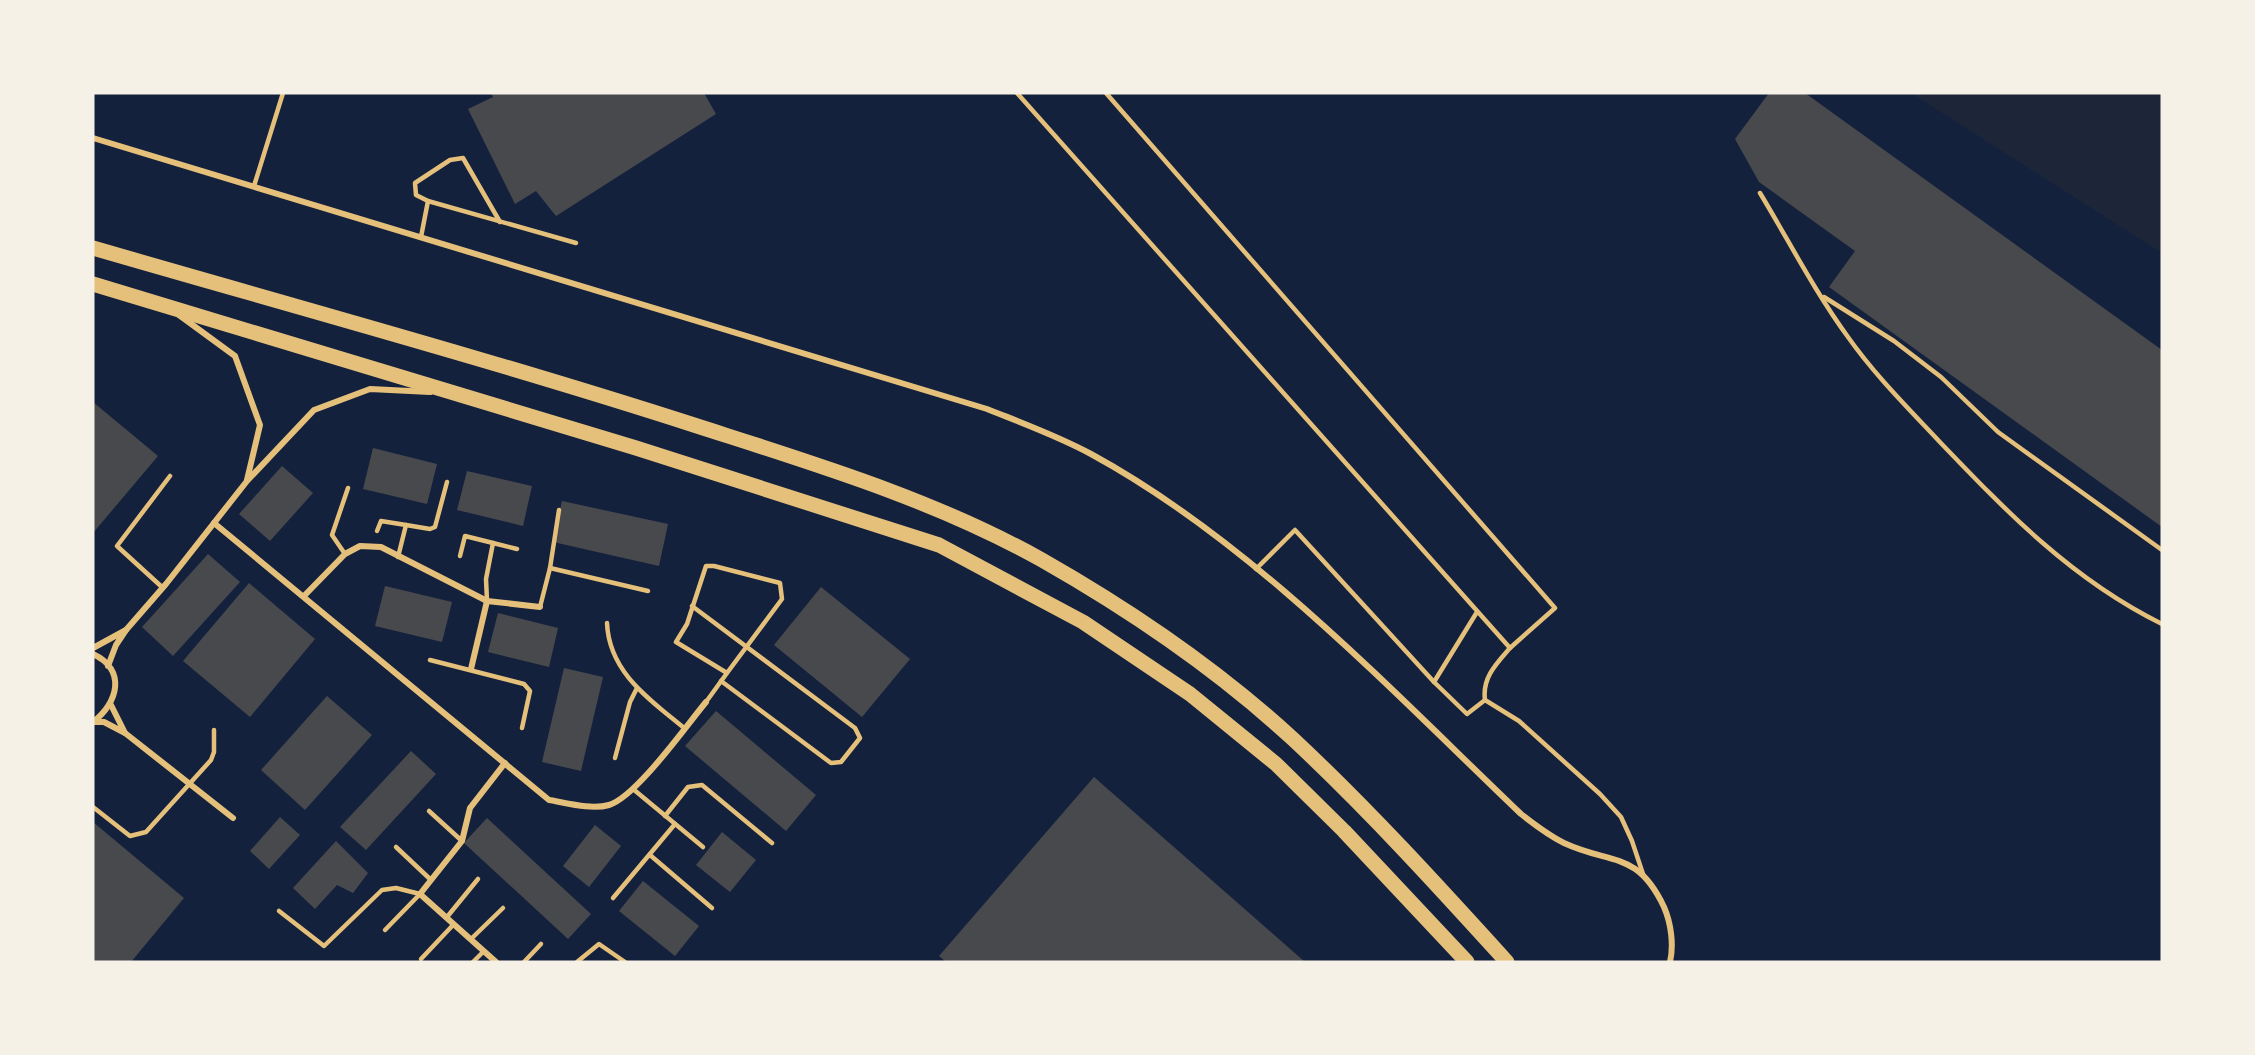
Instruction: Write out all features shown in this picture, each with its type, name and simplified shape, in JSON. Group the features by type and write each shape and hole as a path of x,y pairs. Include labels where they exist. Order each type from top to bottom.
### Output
{"highway":[{"path":"93,248 604,396 817,464 939,510 1041,560 1158,634 1245,698 1293,739 1411,857 1507,962"},
{"path":"93,284 636,448 939,545 1021,586 1140,658 1190,694 1276,764 1467,962"}],"street":[{"path":"93,138 987,409 1090,453 1155,493 1256,569 1321,624 1521,814 1547,834 1566,844 1619,861 1643,874 1653,884 1666,913 1671,934 1670,962"},
{"path":"169,308 235,356 260,425 247,481"},
{"path":"108,666 116,645 126,630 163,588 247,481 314,410 370,389 449,393"},
{"path":"214,523 549,800 578,806 609,805 633,789 706,702"},
{"path":"304,596 345,554 360,546 381,547 487,601 540,607"},
{"path":"471,669 487,601"},
{"path":"93,648 126,630"},
{"path":"93,654 108,666 115,682 111,705 125,733"},
{"path":"93,722 111,705"},
{"path":"93,722 104,722 125,733 233,818"},
{"path":"496,962 420,894 462,841 470,808 505,763"}],"lane":[{"path":"254,186 283,93"},
{"path":"1017,93 1510,648"},
{"path":"1106,93 1555,608 1510,648 1492,668 1483,687 1485,700"},
{"path":"500,222 463,159 450,160 415,183 416,195 428,201 500,222 576,243"},
{"path":"1760,193 1848,337 1889,387 2004,510 2084,576 2130,607 2162,624"},
{"path":"420,237 428,201"},
{"path":"1822,296 1894,341 1941,377 2006,438 2162,550"},
{"path":"163,588 117,546 170,476"},
{"path":"377,531 381,521 430,529 435,527 447,482"},
{"path":"345,554 332,535 348,488"},
{"path":"540,607 559,510"},
{"path":"398,557 406,525"},
{"path":"1256,569 1295,530 1434,682 1467,714 1485,700"},
{"path":"460,556 465,536 517,549"},
{"path":"487,601 486,579 493,543"},
{"path":"706,702 782,598 780,583 706,566 687,624 676,642 727,673"},
{"path":"549,568 648,591"},
{"path":"692,606 855,728 860,738 841,762 831,763 721,681"},
{"path":"1434,682 1477,612"},
{"path":"607,623 607,634 619,664 637,688 684,728"},
{"path":"430,660 471,669 528,687 530,692 522,728"},
{"path":"615,758 630,702 637,688"},
{"path":"1485,700 1520,721 1600,794 1621,817 1643,874"},
{"path":"93,807 129,836 138,836 146,832 211,760 214,752 214,730"},
{"path":"665,816 688,787 702,785 772,843"},
{"path":"633,789 703,847"},
{"path":"429,811 462,841"},
{"path":"613,898 675,824"},
{"path":"396,847 430,880"},
{"path":"650,855 712,908"},
{"path":"447,917 478,879"},
{"path":"279,911 324,946 382,890 396,888 420,894"},
{"path":"385,930 420,894"},
{"path":"471,939 503,908"},
{"path":"421,958 454,924"},
{"path":"524,962 541,944"},
{"path":"576,962 599,944 625,962"},
{"path":"473,962 484,951"}],"shaded area":[{"path":"1911,93 2162,93 2162,253"}],"building":[{"path":"491,93 704,93 716,114 556,216 536,191 515,204 468,109 493,97"},
{"path":"1769,93 1805,93 2162,350 2162,527 1829,287 1855,251 1759,182 1735,139"},
{"path":"93,402 158,456 93,533"},
{"path":"373,448 437,464 427,504 363,489"},
{"path":"282,466 313,493 270,541 239,514"},
{"path":"467,471 532,486 523,526 457,510"},
{"path":"562,501 668,524 659,566 553,542"},
{"path":"208,554 240,582 173,656 142,627"},
{"path":"249,583 315,639 250,717 183,661"},
{"path":"385,586 452,602 442,642 375,626"},
{"path":"821,587 910,659 862,717 774,645"},
{"path":"498,613 558,628 549,667 488,652"},
{"path":"564,668 603,677 581,771 542,762"},
{"path":"327,696 372,735 305,810 261,770"},
{"path":"716,711 816,795 786,831 685,746"},
{"path":"411,751 436,774 366,850 340,827"},
{"path":"1094,777 1305,962 946,962 939,956"},
{"path":"280,817 300,835 269,869 250,851"},
{"path":"487,818 591,914 568,939 464,843"},
{"path":"93,822 184,898 131,962 93,962"},
{"path":"595,825 621,846 589,887 563,866"},
{"path":"722,832 756,860 730,892 696,865"},
{"path":"336,841 368,873 353,893 337,885 315,909 293,888"},
{"path":"643,881 699,926 675,956 619,911"}]}
